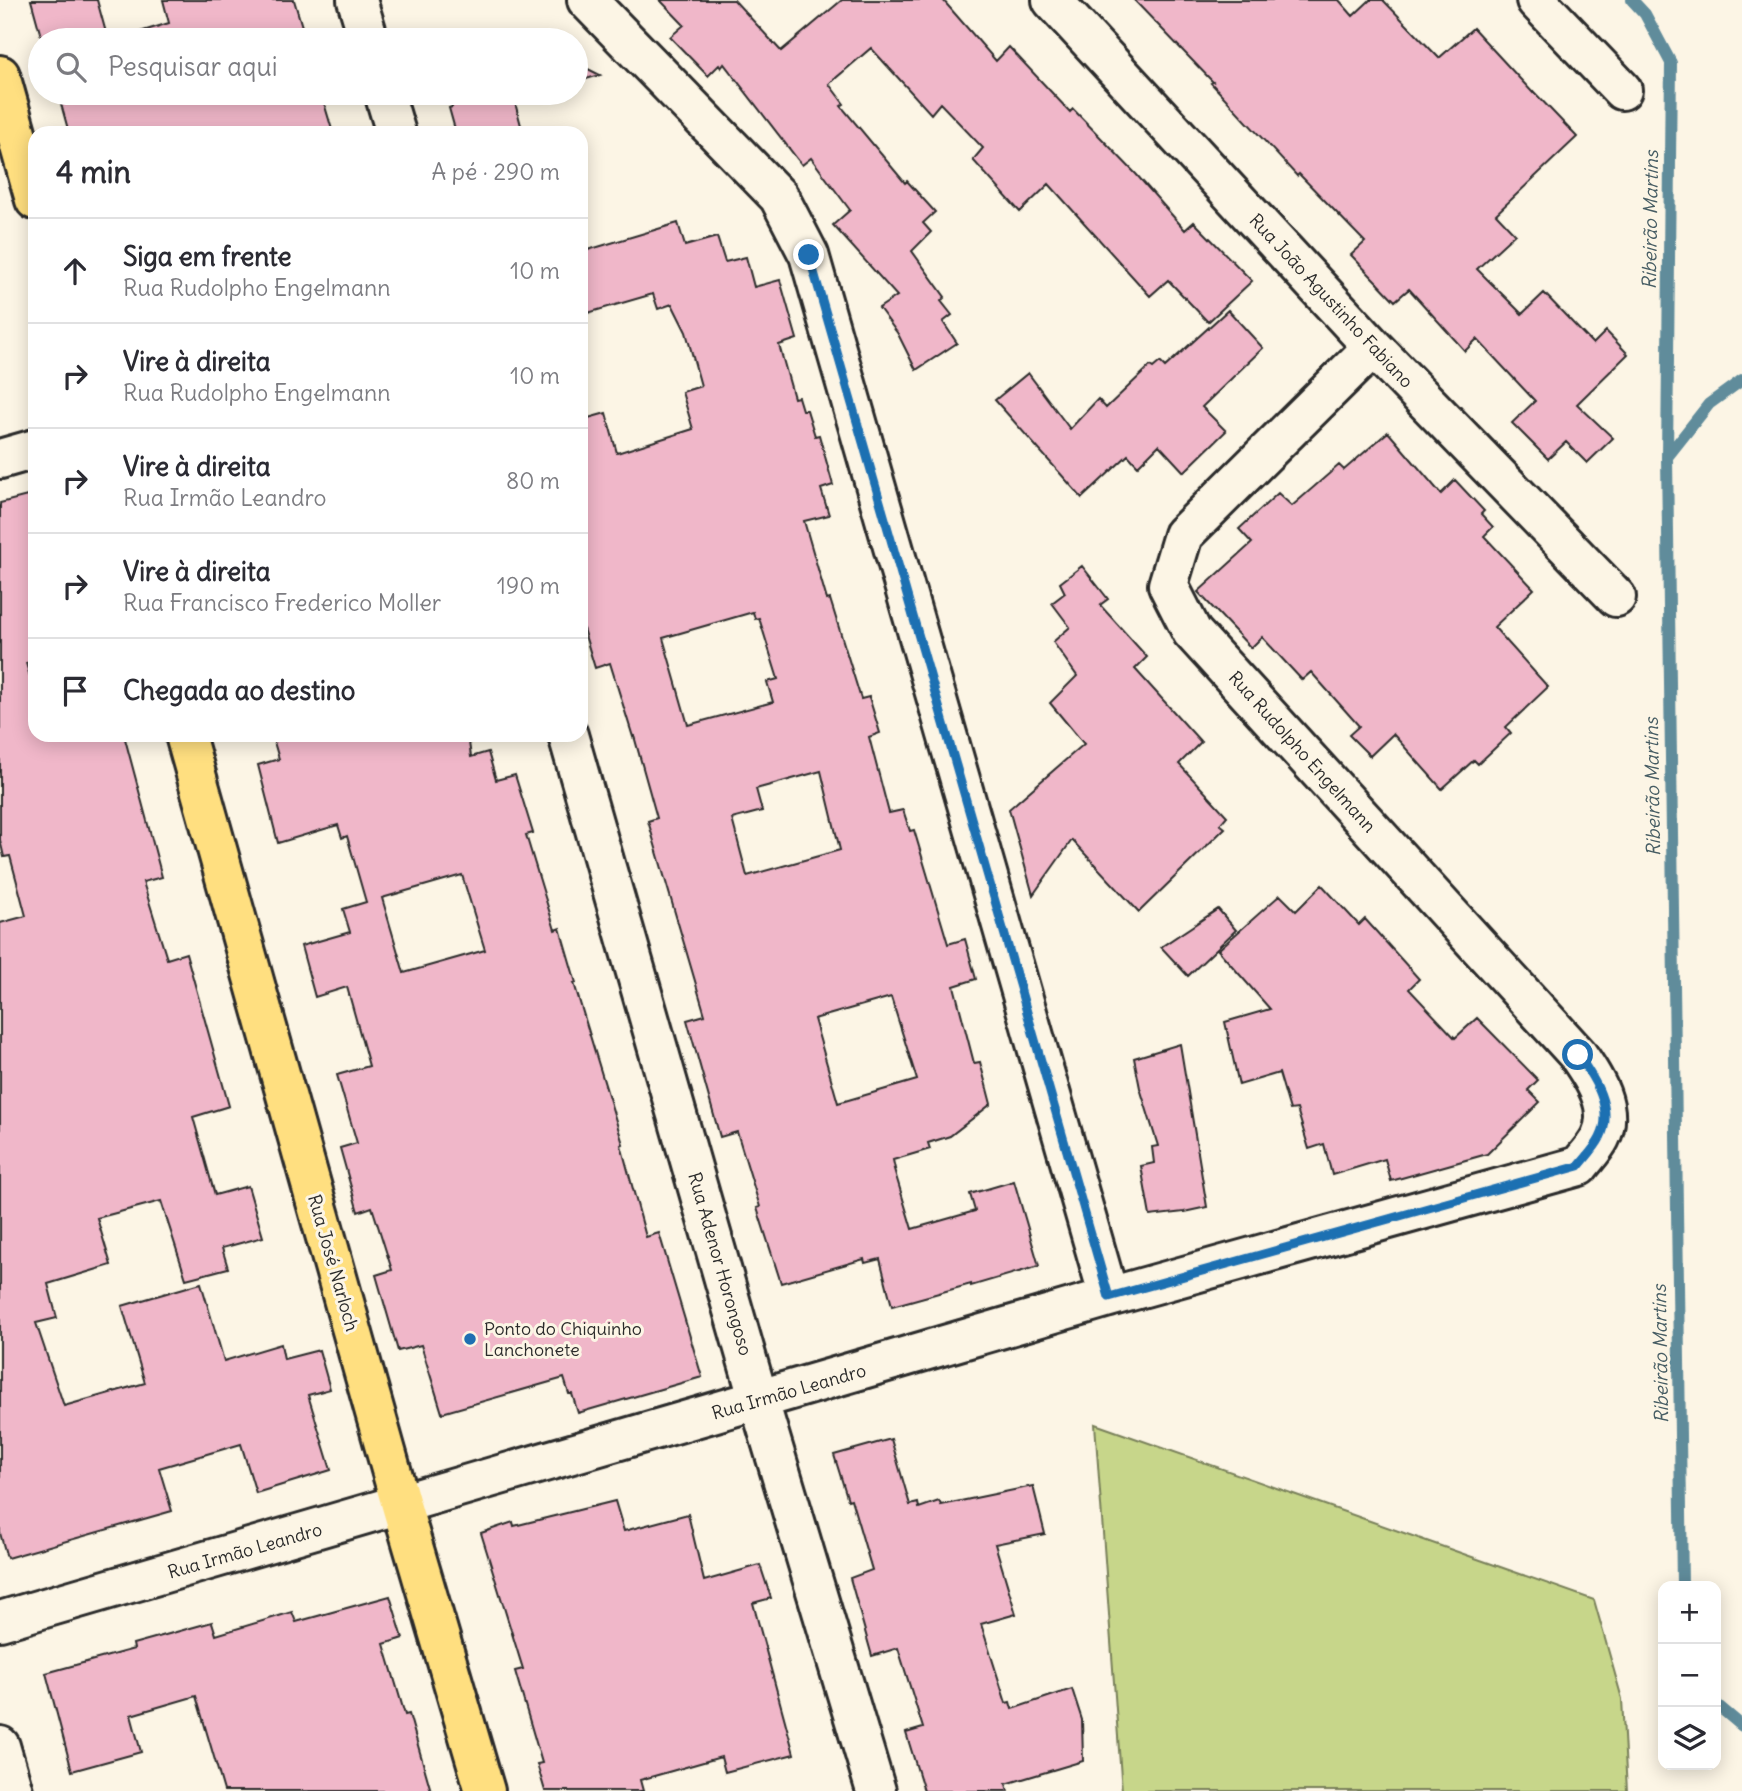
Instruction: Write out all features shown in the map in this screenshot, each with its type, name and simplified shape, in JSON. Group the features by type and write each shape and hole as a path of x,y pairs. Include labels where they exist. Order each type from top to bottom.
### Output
{"main road":[{"path":"0,75 28,175"},
{"name":"Rua José Narloch","path":"187,742 401,1505 485,1791"}],"street":[{"path":"358,0 366,28"},
{"path":"587,0 779,197 809,255 1109,1297"},
{"path":"1536,0 1622,90"},
{"name":"Rua João Agustinho Fabiano","path":"1056,1 1373,347 1616,597"},
{"path":"388,105 394,126"},
{"name":"Rua Rudolpho Engelmann","path":"1373,347 1183,535 1168,586 1192,632 1578,1055 1596,1081 1605,1113 1601,1137 1579,1166"},
{"path":"0,458 28,451"},
{"name":"Rua Adenor Horongoso","path":"570,742 759,1401 876,1791"},
{"name":"Rua Irmão Leandro","path":"0,1621 1109,1297 1579,1166"},
{"path":"0,1746 13,1791"}],"green space":[{"path":"1095,1424 1594,1600 1622,1699 1627,1791 1122,1791"}],"building":[{"path":"31,0 97,0 105,28 39,28"},
{"path":"163,0 294,0 302,28 153,28 169,23"},
{"path":"660,0 734,0 781,51 842,0 943,0 996,61 1009,47 1070,112 1073,109 1136,174 1185,230 1194,222 1252,281 1208,322 1168,280 1150,296 1049,184 1020,212 973,160 983,148 940,103 931,114 871,48 829,84 844,104 841,106 905,183 907,181 935,212 923,223 931,232 912,251 945,297 941,301 952,315 943,322 957,343 916,370 898,334 879,308 897,296 833,225 850,210 811,158 802,165 724,64 721,68 719,65 708,76 670,37 684,25"},
{"path":"1134,0 1339,0 1353,16 1370,0 1383,0 1439,58 1473,28 1577,137 1496,214 1515,234 1477,269 1522,314 1544,293 1593,344 1606,331 1628,354 1577,404 1613,438 1587,463 1566,442 1548,459 1512,423 1535,401 1477,339 1465,351 1409,289 1395,301 1351,255 1365,242 1299,174 1297,176 1211,83 1213,82"},
{"path":"588,69 600,75 588,78"},
{"path":"61,105 325,105 331,126 67,126"},
{"path":"516,105 521,126 454,126 449,108"},
{"path":"678,223 685,246 717,237 725,262 746,257 754,287 780,280 797,339 779,345 794,398 798,397 802,410 807,410 815,436 819,435 833,485 821,489 829,515 804,521 827,600 830,599 861,699 869,697 880,733 869,737 889,813 903,810 910,831 914,830 948,944 965,939 976,979 954,986 974,1063 980,1062 991,1104 950,1136 928,1143 930,1149 893,1160 894,1169 912,1229 975,1211 970,1194 1014,1181 1039,1266 892,1306 880,1259 865,1263 864,1259 781,1283 737,1132 720,1137 687,1020 705,1015 648,821 657,818 610,663 595,668 588,645 588,418 606,413 617,453 693,429 682,392 701,386 686,332 672,304 658,309 653,294 588,313 588,250","holes":["753,612 755,619 759,618 778,679 767,682 773,702 688,725 663,638","821,771 840,850 747,876 732,819 762,811 756,789","891,997 917,1080 838,1103 814,1019"]},
{"path":"1228,310 1263,348 1202,407 1226,431 1184,472 1159,445 1138,466 1128,455 1082,498 995,400 1028,373 1070,429 1098,399 1106,408 1150,366 1153,368 1160,362 1165,367"},
{"path":"1388,432 1441,494 1455,480 1484,511 1481,514 1493,527 1484,536 1534,589 1494,627 1548,687 1506,727 1511,733 1478,764 1474,760 1442,789 1393,734 1370,756 1349,735 1359,726 1311,672 1302,680 1262,637 1251,648 1198,592 1252,543 1239,529 1278,493 1292,506 1339,465 1344,470"},
{"path":"28,496 28,742 126,742 162,877 143,882 167,959 186,953 229,1106 193,1117 215,1195 248,1186 263,1237 222,1248 228,1268 186,1279 161,1201 97,1218 111,1265 48,1284 57,1318 36,1323 64,1406 145,1383 122,1306 201,1283 224,1361 281,1344 284,1359 319,1350 330,1389 308,1395 331,1470 256,1493 241,1444 159,1468 172,1511 7,1558 0,1533 0,923 26,916 10,856 4,857 0,840 0,503"},
{"path":"1082,566 1108,599 1100,605 1147,657 1135,669 1201,742 1179,764 1227,816 1220,824 1225,828 1139,912 1072,840 1033,895 1009,809 1084,744 1050,703 1077,676 1053,642 1070,627 1052,603 1065,593 1060,583"},
{"path":"274,742 469,742 471,757 488,752 496,780 515,775 533,833 526,835 555,930 560,928 623,1144 621,1145 646,1237 659,1233 702,1377 578,1413 564,1378 442,1413 421,1345 398,1351 376,1275 392,1270 372,1207 358,1212 340,1148 357,1143 337,1075 369,1066 347,987 315,997 301,946 350,932 343,909 366,902 347,836 342,838 338,825 278,843 258,765 279,759","holes":["462,875 485,950 404,973 382,898"]},
{"path":"1322,885 1359,925 1365,919 1419,979 1409,989 1455,1038 1477,1018 1538,1080 1528,1090 1540,1102 1487,1154 1391,1181 1385,1159 1332,1175 1324,1144 1309,1149 1297,1109 1290,1110 1279,1073 1239,1085 1225,1022 1270,1009 1218,950 1280,895 1296,911"},
{"path":"1218,909 1236,930 1188,976 1161,947"},
{"path":"1180,1044 1207,1207 1150,1216 1141,1166 1154,1163 1152,1147 1158,1146 1140,1088 1134,1058"},
{"path":"891,1439 910,1505 918,1503 919,1508 939,1501 941,1505 1033,1486 1045,1534 995,1544 1016,1614 981,1624 1006,1703 1010,1702 1012,1709 1072,1689 1082,1720 1083,1761 1006,1784 1008,1791 924,1791 906,1733 923,1728 898,1648 872,1656 850,1578 872,1570 851,1499 848,1500 834,1455"},
{"path":"615,1501 624,1531 688,1514 704,1581 760,1565 771,1598 753,1603 794,1754 725,1772 721,1757 640,1780 643,1791 545,1791 537,1764 542,1763 515,1671 523,1669 481,1533 513,1522 514,1526"},
{"path":"390,1596 403,1638 384,1644 405,1715 409,1714 431,1791 224,1791 196,1696 131,1715 141,1752 72,1771 46,1673 134,1649 133,1644 212,1622 216,1635 292,1612 296,1622"}],"waterway":[{"name":"Ribeirão Martins","path":"1632,0 1645,14 1671,63 1667,457 1682,1581"},
{"path":"1667,457 1709,404 1742,380"},
{"name":"Ribeirão Martins","path":"1720,1707 1742,1726"}],"place":[{"name":"Ponto do Chiquinho Lanchonete","path":"470,1339"}],"route":[{"path":"809,255 1109,1297 1579,1166 1601,1137 1605,1113 1596,1081 1578,1055"}]}
